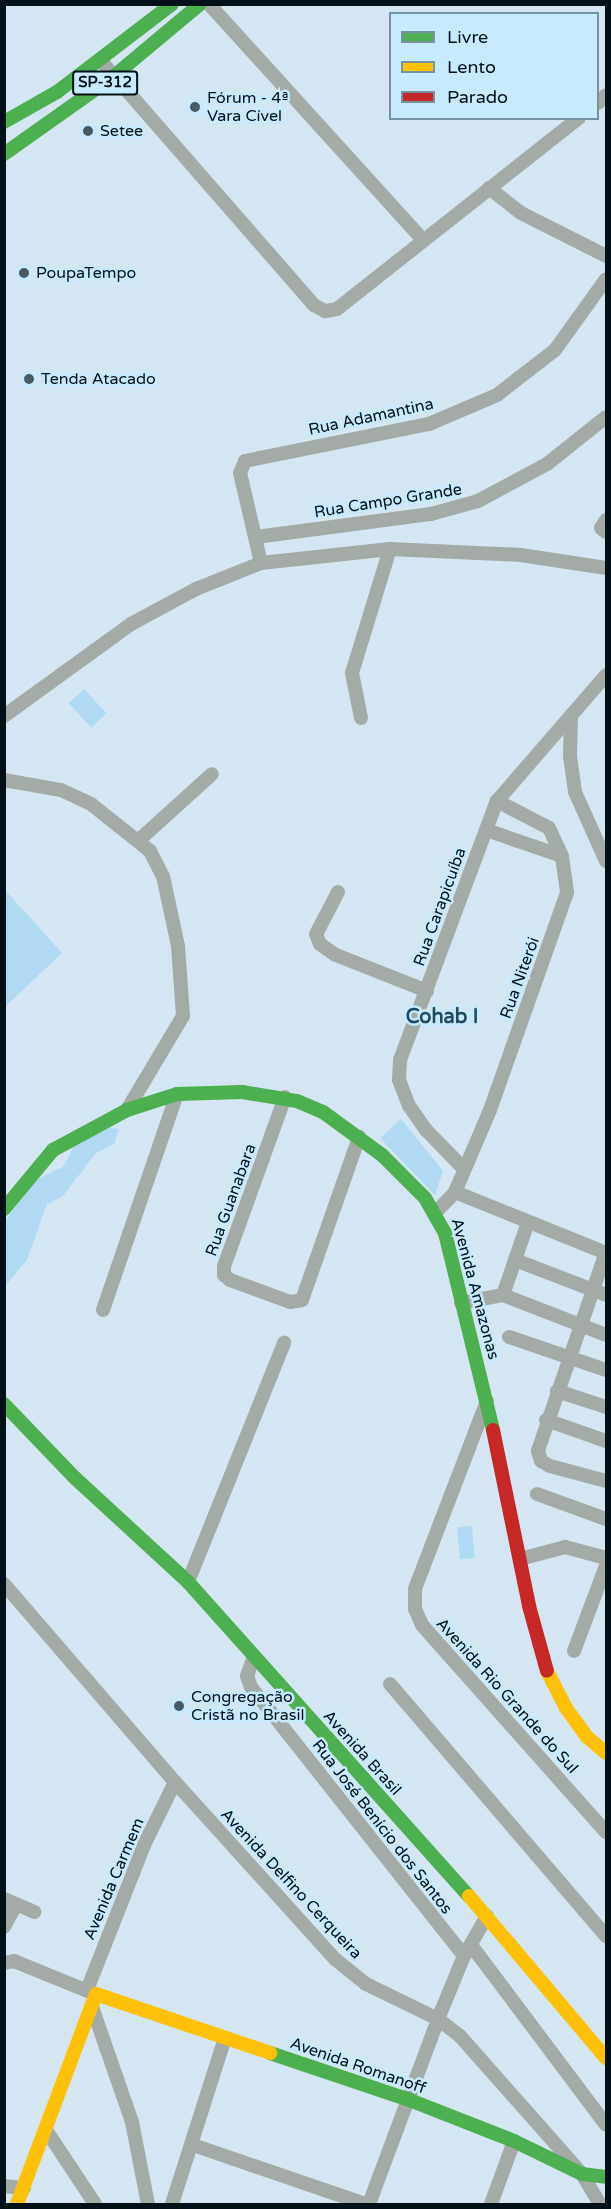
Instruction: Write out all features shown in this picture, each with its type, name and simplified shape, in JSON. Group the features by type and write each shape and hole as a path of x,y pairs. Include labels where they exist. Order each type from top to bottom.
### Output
{"street":[{"name":"SP-312","path":"4,122 57,92 172,4"},
{"name":"SP-312","path":"4,154 114,76 200,4"},
{"path":"209,4 423,240"},
{"path":"100,61 314,305 325,311 337,309 576,120"},
{"path":"489,188 521,213 606,256"},
{"name":"Rua Adamantina","path":"256,537 240,473 250,458 429,424 497,395 555,350 606,279"},
{"name":"Rua Campo Grande","path":"256,537 456,509 508,489 583,439 606,417"},
{"path":"256,537 261,563"},
{"path":"361,718 352,673 390,549"},
{"path":"4,716 131,624 196,589 261,563 390,549 521,555 606,568"},
{"name":"Rua Carapicuíba","path":"462,1167 426,1130 409,1106 399,1080 400,1060 497,801 606,675"},
{"path":"571,715 570,756 575,792 606,861"},
{"path":"139,840 212,774"},
{"path":"4,780 61,790 91,804 139,840 150,851 163,876 178,946 184,1006 179,1026 127,1110"},
{"name":"Rua Niterói","path":"454,1192 462,1167 490,1110 562,914 567,882 562,856 553,835 541,821 497,801"},
{"path":"486,830 562,856"},
{"path":"338,892 316,934 320,944 336,955 427,991"},
{"name":"Avenida Amazonas","path":"4,1209 53,1150 127,1110 177,1095 242,1092 285,1097 323,1112 359,1137 436,1212 445,1233 487,1401 520,1558 549,1676 566,1708 587,1737 606,1753"},
{"path":"103,1310 177,1095"},
{"name":"Rua Guanabara","path":"285,1097 224,1266 224,1275 230,1280 290,1302 302,1300 359,1137"},
{"path":"436,1212 454,1192 606,1252 546,1420 538,1451 541,1461 550,1466 606,1481"},
{"path":"504,1295 528,1222"},
{"path":"515,1260 606,1295"},
{"path":"461,1303 504,1295 606,1335"},
{"path":"509,1337 606,1370"},
{"path":"188,1582 284,1343"},
{"path":"557,1391 606,1407"},
{"name":"Avenida Rio Grande do Sul","path":"487,1401 415,1589 415,1609 422,1625 606,1832"},
{"name":"Avenida Brasil","path":"4,1404 75,1478 188,1582 487,1916 606,2058"},
{"path":"546,1420 606,1441"},
{"path":"537,1494 606,1518"},
{"path":"520,1558 565,1547 606,1558"},
{"path":"574,1651 606,1566"},
{"name":"Avenida Delfino Cerqueira","path":"4,1584 175,1782 349,1972 390,1998 438,2019 460,2036 500,2078 582,2174 600,2204"},
{"name":"Rua José Benício dos Santos","path":"254,1656 247,1676 251,1687 468,1951 606,2126"},
{"path":"390,1684 542,1866 606,1936"},
{"name":"Avenida Carmem","path":"17,2205 46,2130 145,1843 175,1782"},
{"path":"4,1927 10,1901 34,1912"},
{"path":"193,2145 367,2205 438,2019 468,1951 487,1916"},
{"name":"Avenida Romanoff","path":"8,1960 92,1997 225,2038 407,2099 514,2141 582,2174 606,2176"},
{"path":"92,1997 132,2122 148,2205"},
{"path":"587,2033 606,2048"},
{"path":"172,2205 193,2145 225,2038"},
{"path":"46,2130 95,2205"},
{"path":"491,2205 514,2141"},
{"path":"4,2186 24,2188"}],"shaded area":[{"path":"84,689 107,713 91,727 69,703"},
{"path":"5,890 62,953 5,1007"},
{"path":"401,1119 443,1171 435,1195 380,1138"},
{"path":"104,1127 119,1129 114,1144 96,1153 62,1197 47,1204 27,1260 5,1286 5,1221 36,1180 63,1167 74,1146"},
{"path":"472,1526 475,1558 460,1559 457,1527"}],"traffic: fast":[{"path":"4,122 57,92 172,4"},
{"path":"4,154 114,76 200,4"},
{"path":"4,1209 53,1150 127,1110 177,1094 242,1092 297,1101 323,1112 382,1155 425,1198 445,1233 493,1430"},
{"path":"4,1404 75,1478 188,1582 469,1896"},
{"path":"270,2053 407,2099 514,2141 582,2174 606,2177"}],"traffic: slow":[{"path":"547,1671 566,1708 587,1737 606,1753"},
{"path":"469,1896 606,2058"},
{"path":"17,2204 96,1994 270,2053"}],"traffic: jam":[{"path":"493,1430 529,1606 547,1671"}],"place":[{"name":"Fórum - 4ª Vara Cível","path":"195,107"},
{"name":"Setee","path":"88,131"},
{"name":"PoupaTempo","path":"24,273"},
{"name":"Tenda Atacado","path":"29,379"},
{"name":"Congregação Cristã no Brasil","path":"179,1706"}],"district":[{"name":"Cohab I","path":"442,1017"}]}
